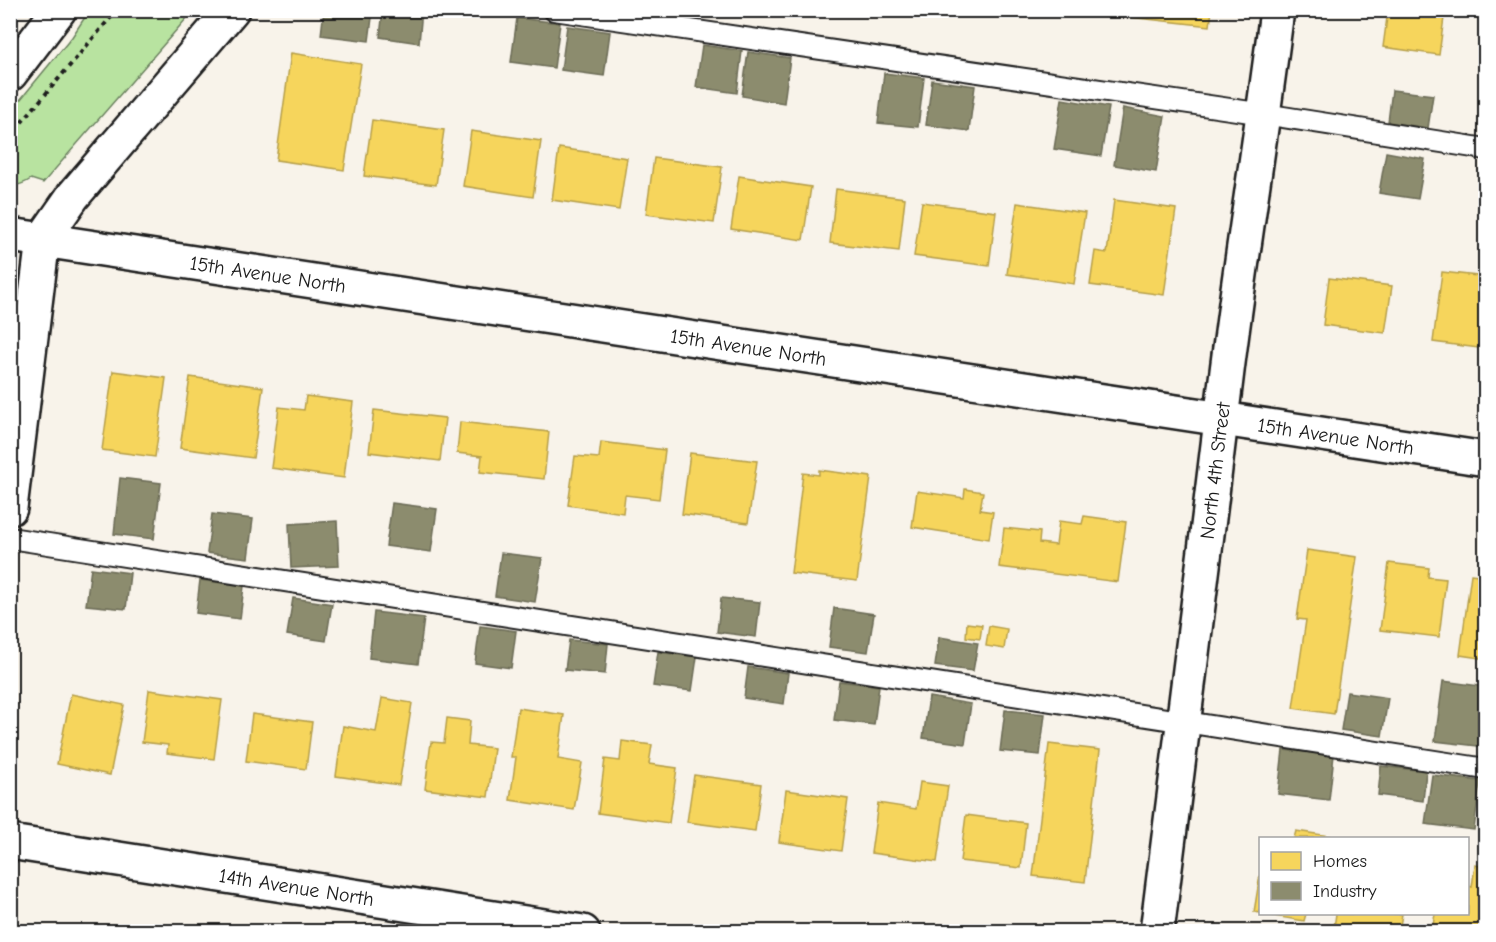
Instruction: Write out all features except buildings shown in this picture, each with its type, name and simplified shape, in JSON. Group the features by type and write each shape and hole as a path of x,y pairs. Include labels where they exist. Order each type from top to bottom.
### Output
{"street":[{"path":"10,74 59,10"},
{"path":"10,508 43,238 73,196 232,10"},
{"name":"North 4th Street","path":"1157,932 1222,418 1277,10"},
{"name":"15th Avenue North","path":"10,235 43,238 1485,459"},
{"name":"14th Avenue North","path":"10,842 583,932"}],"lane":[{"path":"554,10 1264,114 1485,149"},
{"path":"10,538 1485,769"}],"path":[{"path":"10,136 117,10"}],"green space":[{"path":"89,11 193,11 43,183 31,179 19,185 11,184 11,111 72,37"}]}
